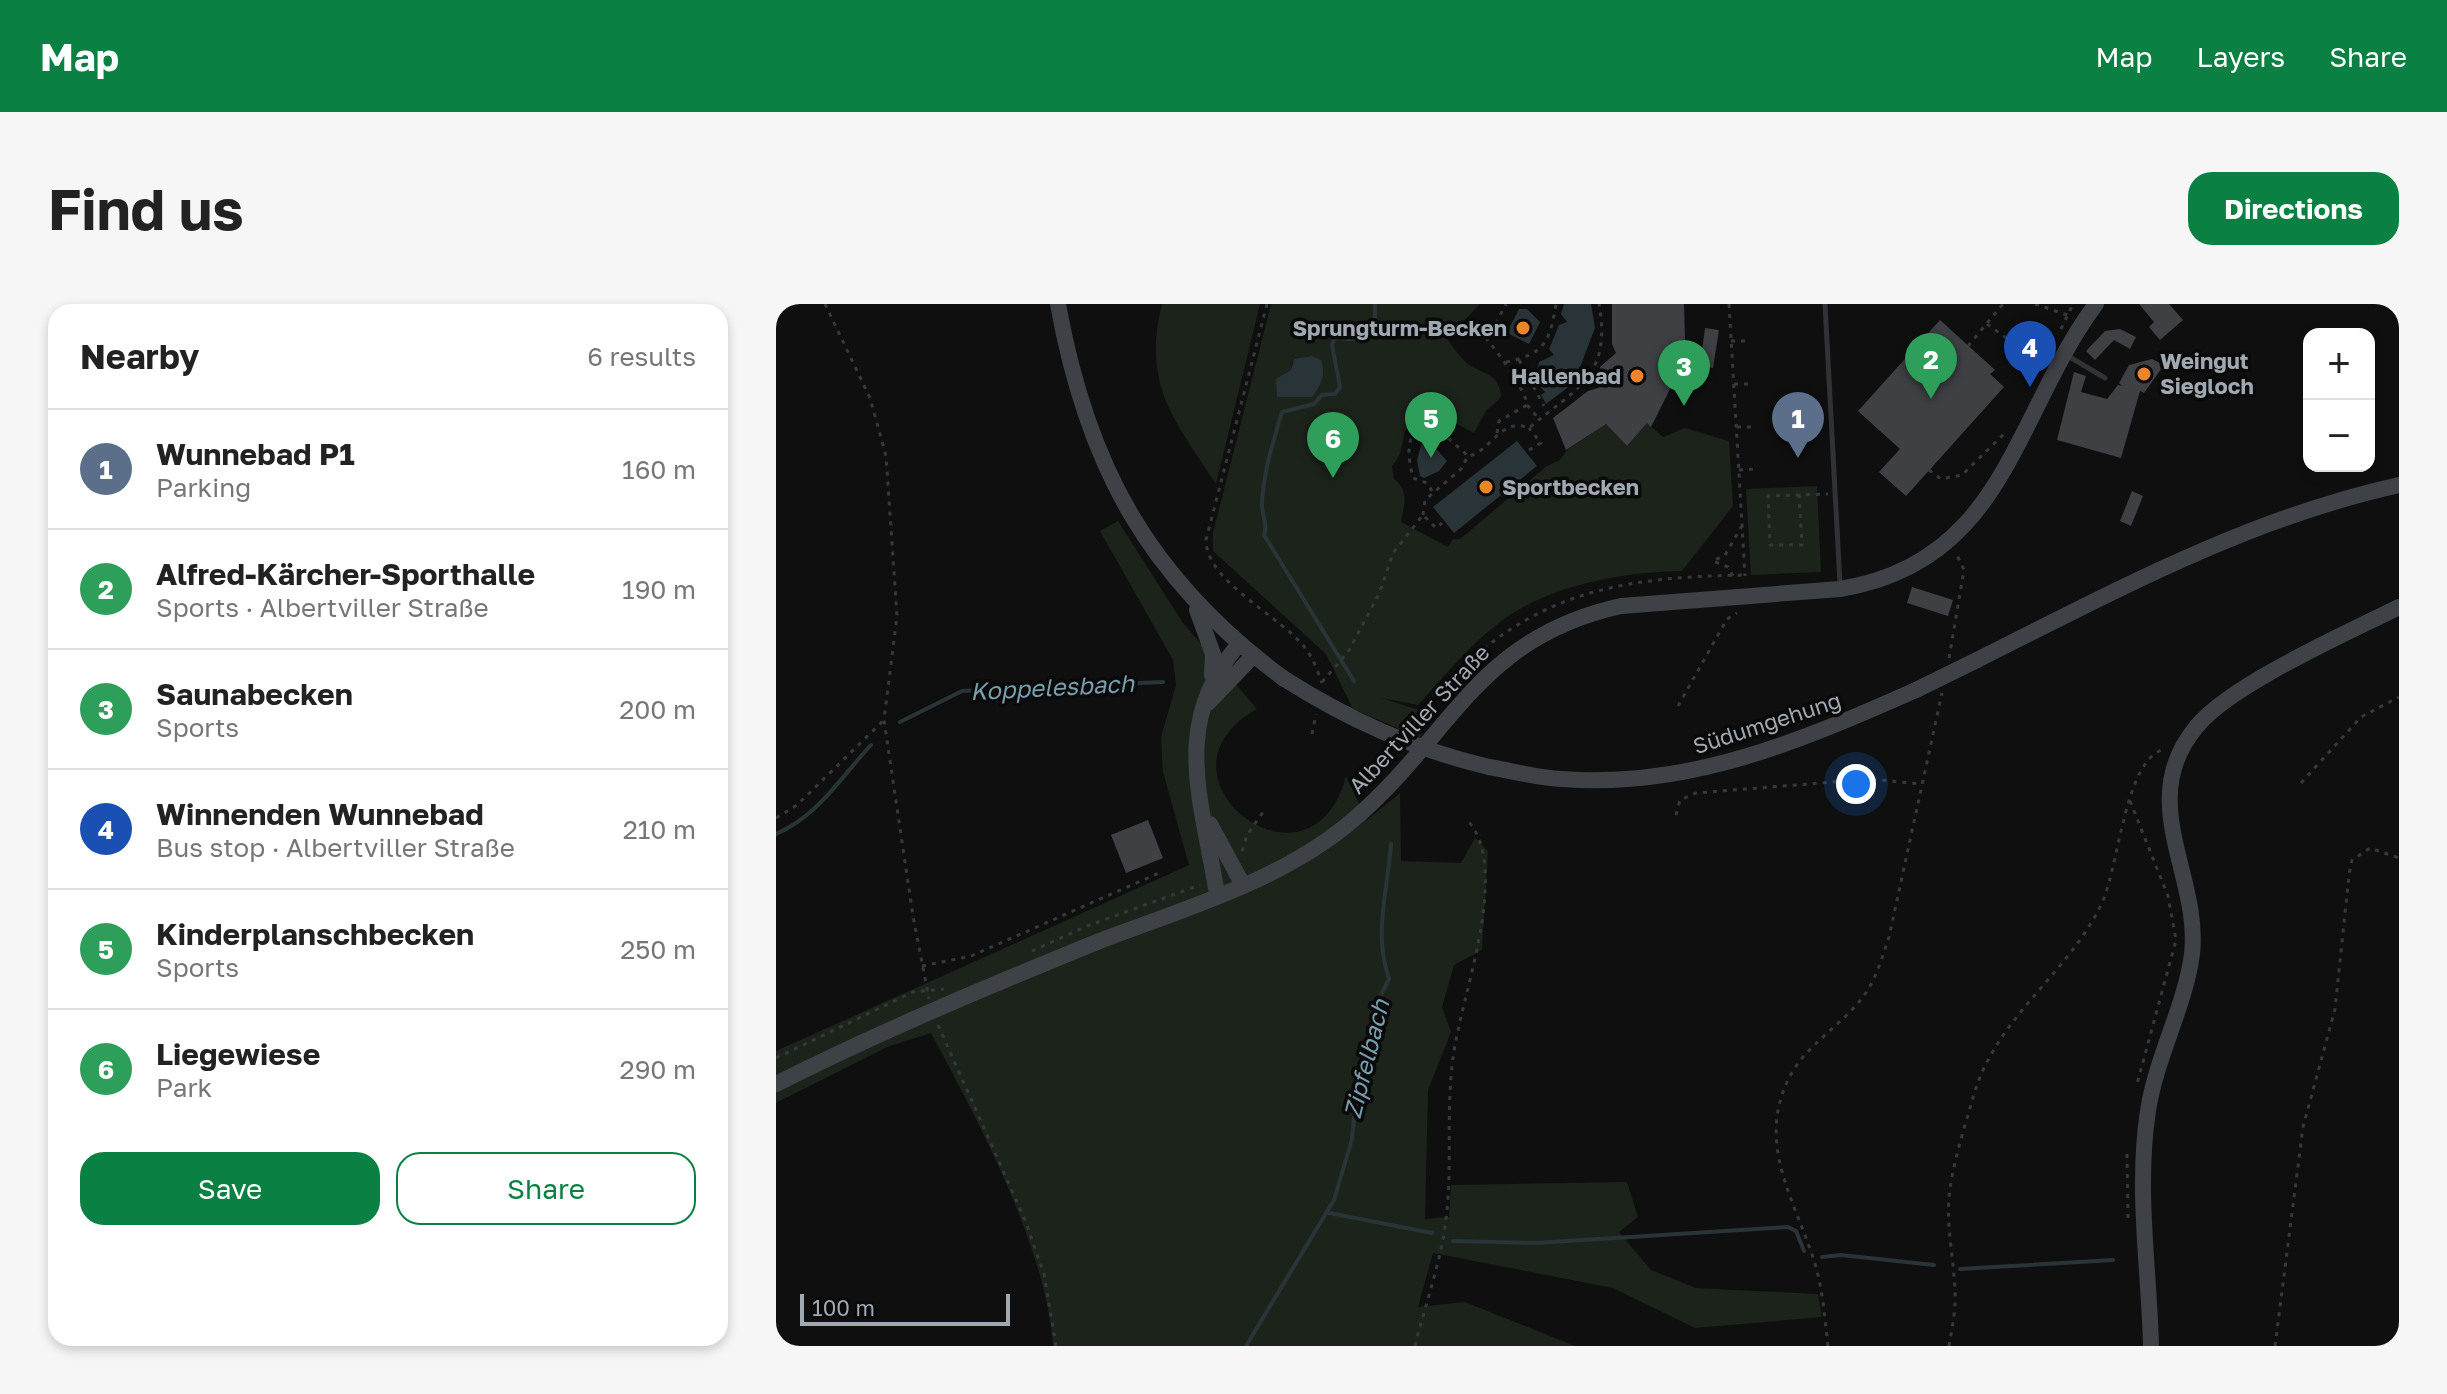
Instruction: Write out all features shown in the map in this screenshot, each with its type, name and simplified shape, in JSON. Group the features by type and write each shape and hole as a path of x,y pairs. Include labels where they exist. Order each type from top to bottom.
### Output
{"street":[{"name":"Albertviller Straße","path":"776,1084 934,1010 1243,885 1334,835 1389,786 1493,668 1552,627 1587,613 1621,606 1840,589 1872,584 1904,570 1950,539 1996,487 2093,305"},
{"name":"Südumgehung","path":"1058,306 1069,366 1107,472 1138,527 1193,601 1253,656 1283,678 1325,705 1401,742 1489,767 1561,779 1627,780 1694,771 1817,734 1916,690 2205,549 2287,517 2399,485"},
{"path":"1193,601 1213,654 1212,679 1195,747 1198,793 1204,812 1217,895"},
{"path":"2151,1346 2141,1193 2143,1147 2157,1065 2192,953 2192,924 2171,833 2169,806 2180,752 2197,726 2217,708 2323,645 2399,607"},
{"path":"1212,679 1239,644"},
{"path":"1202,710 1253,656"},
{"path":"1204,812 1243,885"}],"lane":[{"path":"1825,304 1840,589"},
{"path":"2066,355 2105,378"}],"path":[{"path":"825,304 870,398 886,456 893,519 897,616 884,720 926,991 1025,1220 1044,1274 1056,1346"},
{"path":"1267,304 1206,540 1206,554 1218,571 1308,650 1322,682 1320,695"},
{"path":"1506,304 1487,340 1506,362 1512,378 1525,395 1527,405 1539,419"},
{"path":"1506,362 1519,360 1548,341 1556,304"},
{"path":"1529,428 1588,382 1601,336 1599,304"},
{"path":"1729,304 1745,575"},
{"path":"1968,346 2003,304"},
{"path":"2035,304 2067,315 2073,304"},
{"path":"1987,324 2043,365"},
{"path":"1731,341 1750,341"},
{"path":"1519,360 1544,406"},
{"path":"1734,384 1750,384"},
{"path":"1496,434 1499,421 1527,405"},
{"path":"1929,470 1941,479 1962,475 2015,423"},
{"path":"1322,682 1345,654 1379,594 1393,553 1423,515 1425,500 1461,469 1468,456 1475,454 1496,434 1516,425 1529,428 1541,443 1529,450"},
{"path":"1737,427 1752,427"},
{"path":"1433,493 1427,483 1413,478 1408,443 1412,433 1419,428 1437,428 1468,456"},
{"path":"1739,470 1755,469"},
{"path":"1799,494 1802,545 1770,545 1768,496 1799,494 1836,493"},
{"path":"1423,515 1436,528 1442,523"},
{"path":"1733,576 1728,567 1713,561 1725,555 1743,524"},
{"path":"1948,660 1964,570 1950,539"},
{"path":"1678,706 1727,619 1738,613"},
{"path":"1828,1346 1817,1270 1780,1174 1774,1126 1789,1078 1804,1056 1862,998 1876,974 1889,937 1943,684"},
{"path":"2301,783 2361,717 2399,697"},
{"path":"1312,734 1317,708"},
{"path":"776,818 797,805 884,720"},
{"path":"1949,1346 1955,1294 1950,1189 1980,1073 1994,1044 2084,933 2100,907 2110,884 2138,773 2149,755 2162,749 2180,752"},
{"path":"1676,815 1680,800 1696,793 1871,779 1920,784"},
{"path":"2130,801 2137,819"},
{"path":"1244,856 1243,843 1263,812"},
{"path":"1415,1346 1440,1254 1447,1213 1453,1055 1483,911 1483,853 1478,833 1469,822"},
{"path":"2275,1346 2303,1127 2335,1009 2352,860 2370,848 2399,858"},
{"path":"922,966 971,956 1159,873"},
{"path":"1020,957 1087,926 1197,886"},
{"path":"776,1058 913,992 956,985"}],"shaded area":[{"path":"1162,304 1260,304 1216,484 1175,420 1159,380 1156,358"},
{"path":"1271,304 1480,304 1457,326 1440,330 1467,363 1495,380 1501,397 1486,411 1474,433 1432,411 1419,416 1406,428 1401,450 1392,466 1394,479 1404,494 1401,522 1448,547 1453,539 1460,539 1547,466 1560,460 1567,450 1606,424 1627,446 1647,423 1663,437 1685,428 1729,441 1733,506 1682,571 1611,578 1541,599 1519,609 1489,631 1418,705 1381,698 1422,711 1421,738 1353,709 1326,654 1213,551 1213,533","holes":["1312,356 1311,397 1289,396 1294,359"]},
{"path":"1564,304 1591,304 1595,328 1579,370 1585,376 1579,385 1575,382 1546,404 1541,395 1545,392 1535,381 1539,362 1554,355 1549,349 1559,325 1567,322 1561,314"},
{"name":"Sprungturm-Becken","path":"1519,309 1527,309 1540,322 1529,344 1507,333"},
{"path":"1312,356 1321,360 1323,375 1312,397 1277,397 1276,379 1291,370 1294,359"},
{"path":"1429,441 1447,461 1439,471 1424,478 1420,476 1417,460 1422,442"},
{"name":"Sportbecken","path":"1517,441 1537,466 1454,533 1433,507"},
{"path":"1817,486 1821,572 1751,575 1746,489"},
{"path":"1118,521 1183,623 1257,709 1226,736 1216,766 1224,794 1244,817 1271,831 1301,831 1327,814 1346,776 1367,820 1400,793 1401,861 1461,863 1475,838 1488,851 1482,950 1454,965 1442,1007 1451,1032 1428,1090 1425,1219 1449,1217 1451,1185 1627,1182 1638,1217 1619,1232 1651,1270 1696,1288 1818,1294 1822,1317 1695,1328 1613,1288 1433,1253 1418,1307 1465,1302 1575,1346 1053,1346 1048,1307 1024,1226 988,1144 931,1033 887,1047 776,1103 776,1051 1189,865 1163,772 1161,737 1176,685 1173,660 1100,531"}],"building":[{"name":"Hallenbad","path":"1612,304 1684,304 1686,374 1678,373 1651,427 1647,423 1627,446 1606,424 1566,450 1553,418 1588,391 1598,388 1600,367 1616,353 1612,344"},
{"path":"2139,304 2169,304 2183,320 2160,340 2149,327 2154,322"},
{"path":"1940,320 1995,370 1990,374 2004,387 1906,496 1879,472 1900,449 1858,411"},
{"path":"1705,328 1719,330 1713,368 1700,366"},
{"path":"2120,329 2136,337 2130,349 2114,340 2095,360 2086,351 2105,331"},
{"path":"2152,359 2164,365 2144,393 2140,391 2121,458 2057,440 2074,372 2086,376 2081,392 2107,399 2118,385 2122,386 2119,383 2129,365"},
{"path":"2132,491 2143,496 2131,526 2120,521"},
{"path":"1912,587 1953,600 1948,616 1907,603"},
{"path":"1148,820 1163,858 1126,873 1111,835"}],"waterway":[{"name":"Zipfelbach","path":"1354,681 1264,535 1262,505 1266,469 1282,412 1314,404 1322,395 1335,394 1340,387 1332,345 1335,338 1363,340 1369,336 1375,319 1375,304"},
{"name":"Koppelesbach","path":"900,722 962,691 1163,682"},
{"name":"Koppelesbach","path":"776,834 817,806 871,745"},
{"name":"Zipfelbach","path":"1246,1346 1334,1200 1352,1139 1358,1076 1371,1053 1381,995 1389,979 1384,962 1382,928 1391,844"},
{"path":"1329,1213 1432,1233"},
{"path":"1453,1241 1536,1243 1788,1227 1796,1231 1804,1251"},
{"path":"1822,1257 1841,1255 1934,1265"},
{"path":"1960,1269 2113,1260"}],"place":[{"name":"Sprungturm-Becken","path":"1523,328"},
{"name":"Weingut Siegloch","path":"2144,374"},
{"name":"Hallenbad","path":"1637,376"},
{"name":"Winnenden Wunnebad","path":"2030,387"},
{"name":"Alfred-Kärcher-Sporthalle","path":"1931,399"},
{"name":"Saunabecken","path":"1684,406"},
{"name":"Kinderplanschbecken","path":"1431,458"},
{"name":"Wunnebad P1","path":"1798,458"},
{"name":"Liegewiese","path":"1333,478"},
{"name":"Sportbecken","path":"1486,487"}]}
